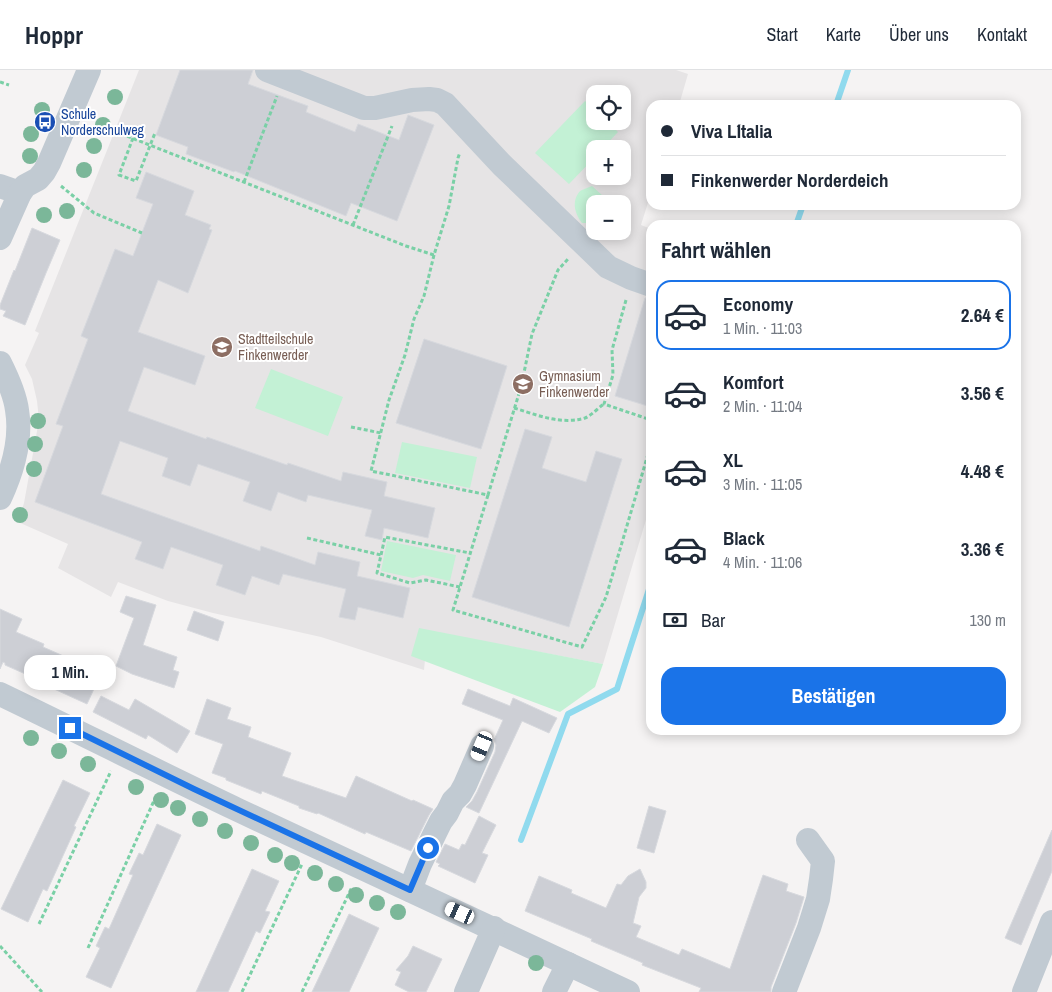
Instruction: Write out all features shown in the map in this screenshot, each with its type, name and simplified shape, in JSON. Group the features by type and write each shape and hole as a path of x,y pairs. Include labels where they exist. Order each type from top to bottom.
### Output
{"street":[{"path":"0,238 10,189 25,186 38,179 44,172 89,70"},
{"path":"275,73 364,108 375,108 412,100 438,100 445,104 502,165 608,267 641,282"},
{"path":"0,363 17,410 18,430 16,451 0,498"},
{"path":"0,694 165,775 628,992"},
{"path":"410,890 435,833 453,801 465,785 482,746"},
{"path":"784,992 818,899 823,861 808,840"},
{"path":"1024,992 1052,922"},
{"path":"466,992 494,928"},
{"path":"554,992 568,964"}],"path":[{"path":"244,182 275,73"},
{"path":"0,82 9,85"},
{"path":"353,225 397,114 395,104"},
{"path":"109,129 406,246 434,255"},
{"path":"469,130 458,158 449,206 424,296 414,319 389,400 371,471 488,496"},
{"path":"133,138 119,175 136,181 154,133"},
{"path":"44,172 94,213 142,232"},
{"path":"583,243 558,270 532,334 521,387 453,610 582,647 606,597 646,461"},
{"path":"514,408 538,416 566,421 586,417 604,404 613,376 612,350 641,282"},
{"path":"604,404 646,418"},
{"path":"351,427 380,433"},
{"path":"460,587 426,580 410,583 377,573 385,537 470,553"},
{"path":"306,538 381,555"},
{"path":"39,924 119,752"},
{"path":"88,948 165,775"},
{"path":"242,992 311,844"},
{"path":"302,992 361,868"},
{"path":"0,946 42,992"}],"shaded area":[{"name":"Stadtteilschule Finkenwerder","path":"139,70 676,70 688,74 680,100 646,100 646,209 641,225 646,227 646,520 603,664 471,639 426,649 424,670 321,637 168,601 118,582 111,597 58,568 68,544 18,522 24,503 39,420 32,379 25,365 39,333 35,331"}],"green space":[{"path":"585,101 586,130 616,130 618,132 610,140 586,140 586,166 569,184 535,153"},
{"path":"592,186 602,195 586,195 586,223 582,223 576,212 575,203 580,191"},
{"path":"271,369 343,397 328,436 255,408"},
{"path":"402,442 477,457 470,488 395,473"},
{"path":"387,541 456,555 450,581 423,575 413,578 381,571"},
{"path":"419,628 603,664 595,687 560,712 411,656"}],"building":[{"path":"180,70 253,70 248,84 308,106 306,112 355,132 358,124 399,140 408,115 434,125 397,221 351,203 346,216 235,171 186,154 188,147 156,135"},
{"path":"146,172 194,191 185,215 211,225 209,229 212,230 188,293 158,280 138,332 205,356 195,385 144,367 128,411 206,439 207,437 287,465 288,463 341,481 343,472 387,482 384,496 435,508 428,538 384,528 382,540 365,536 372,510 308,495 306,502 278,492 271,511 243,501 250,482 198,464 190,486 162,476 168,458 120,441 101,494 260,551 261,546 315,565 318,552 360,562 357,576 410,588 403,618 358,607 355,620 339,617 346,589 283,574 279,585 252,576 245,595 216,585 223,565 171,547 163,569 135,559 142,542 35,502 63,426 56,424 88,339 81,336 115,249 133,256 153,204 136,198"},
{"path":"32,228 60,240 25,325 3,316 6,311 0,309 0,305"},
{"path":"645,298 646,298 646,405 615,396"},
{"path":"424,339 507,366 481,449 396,423"},
{"path":"525,429 552,437 542,468 586,482 596,451 622,459 569,627 472,597"},
{"path":"126,596 156,605 143,645 177,657 173,670 179,672 174,688 132,674 116,666 134,618 120,612"},
{"path":"0,609 22,619 16,632 44,644 43,647 77,662 76,666 99,678 87,704 30,678 30,676 5,665 3,662 0,669"},
{"path":"194,611 224,622 218,641 187,630"},
{"path":"468,689 510,706 513,698 557,718 549,733 522,721 479,813 466,807 477,792 495,752 496,745 494,740 503,720 462,704"},
{"path":"101,696 129,710 135,699 190,731 177,753 148,735 146,739 93,712"},
{"path":"207,699 231,708 227,719 251,727 248,737 291,753 282,776 346,798 356,776 433,809 411,851 366,832 365,834 318,813 299,808 299,806 262,791 261,794 212,773 223,744 195,734"},
{"path":"63,780 90,793 47,891 43,889 28,922 1,909"},
{"path":"649,806 666,811 654,853 637,848"},
{"path":"479,816 496,825 482,853 488,855 475,883 438,866 440,864 436,862 445,844 459,850 462,844 465,845"},
{"path":"157,824 181,835 111,988 86,977 100,948 96,946 105,927 109,929 133,875 129,874 139,853 143,855"},
{"path":"1052,830 1052,871 1021,945 1005,938"},
{"path":"252,869 279,881 265,911 270,912 260,933 256,931 228,992 196,992"},
{"path":"640,869 646,882 646,888 639,897 633,923 641,926 636,937 679,955 682,949 730,969 763,875 788,884 786,891 804,897 771,987 771,992 699,992 701,988 642,965 643,963 591,941 592,939 525,911 539,876 572,890 571,893 606,908 617,884 621,885 628,876"},
{"path":"349,914 379,928 349,992 312,992"},
{"path":"413,946 442,959 426,992 409,992 395,985 401,972 396,970 408,956"}],"waterway":[{"path":"838,100 848,70"},
{"path":"798,220 801,210"},
{"path":"521,840 568,714 617,689 646,599"}],"place":[{"name":"Schule Norderschulweg","path":"45,122"},
{"name":"Stadtteilschule Finkenwerder","path":"222,347"},
{"name":"Gymnasium Finkenwerder","path":"523,384"}],"route":[{"path":"70,728 194,789 410,890 428,848"}]}
